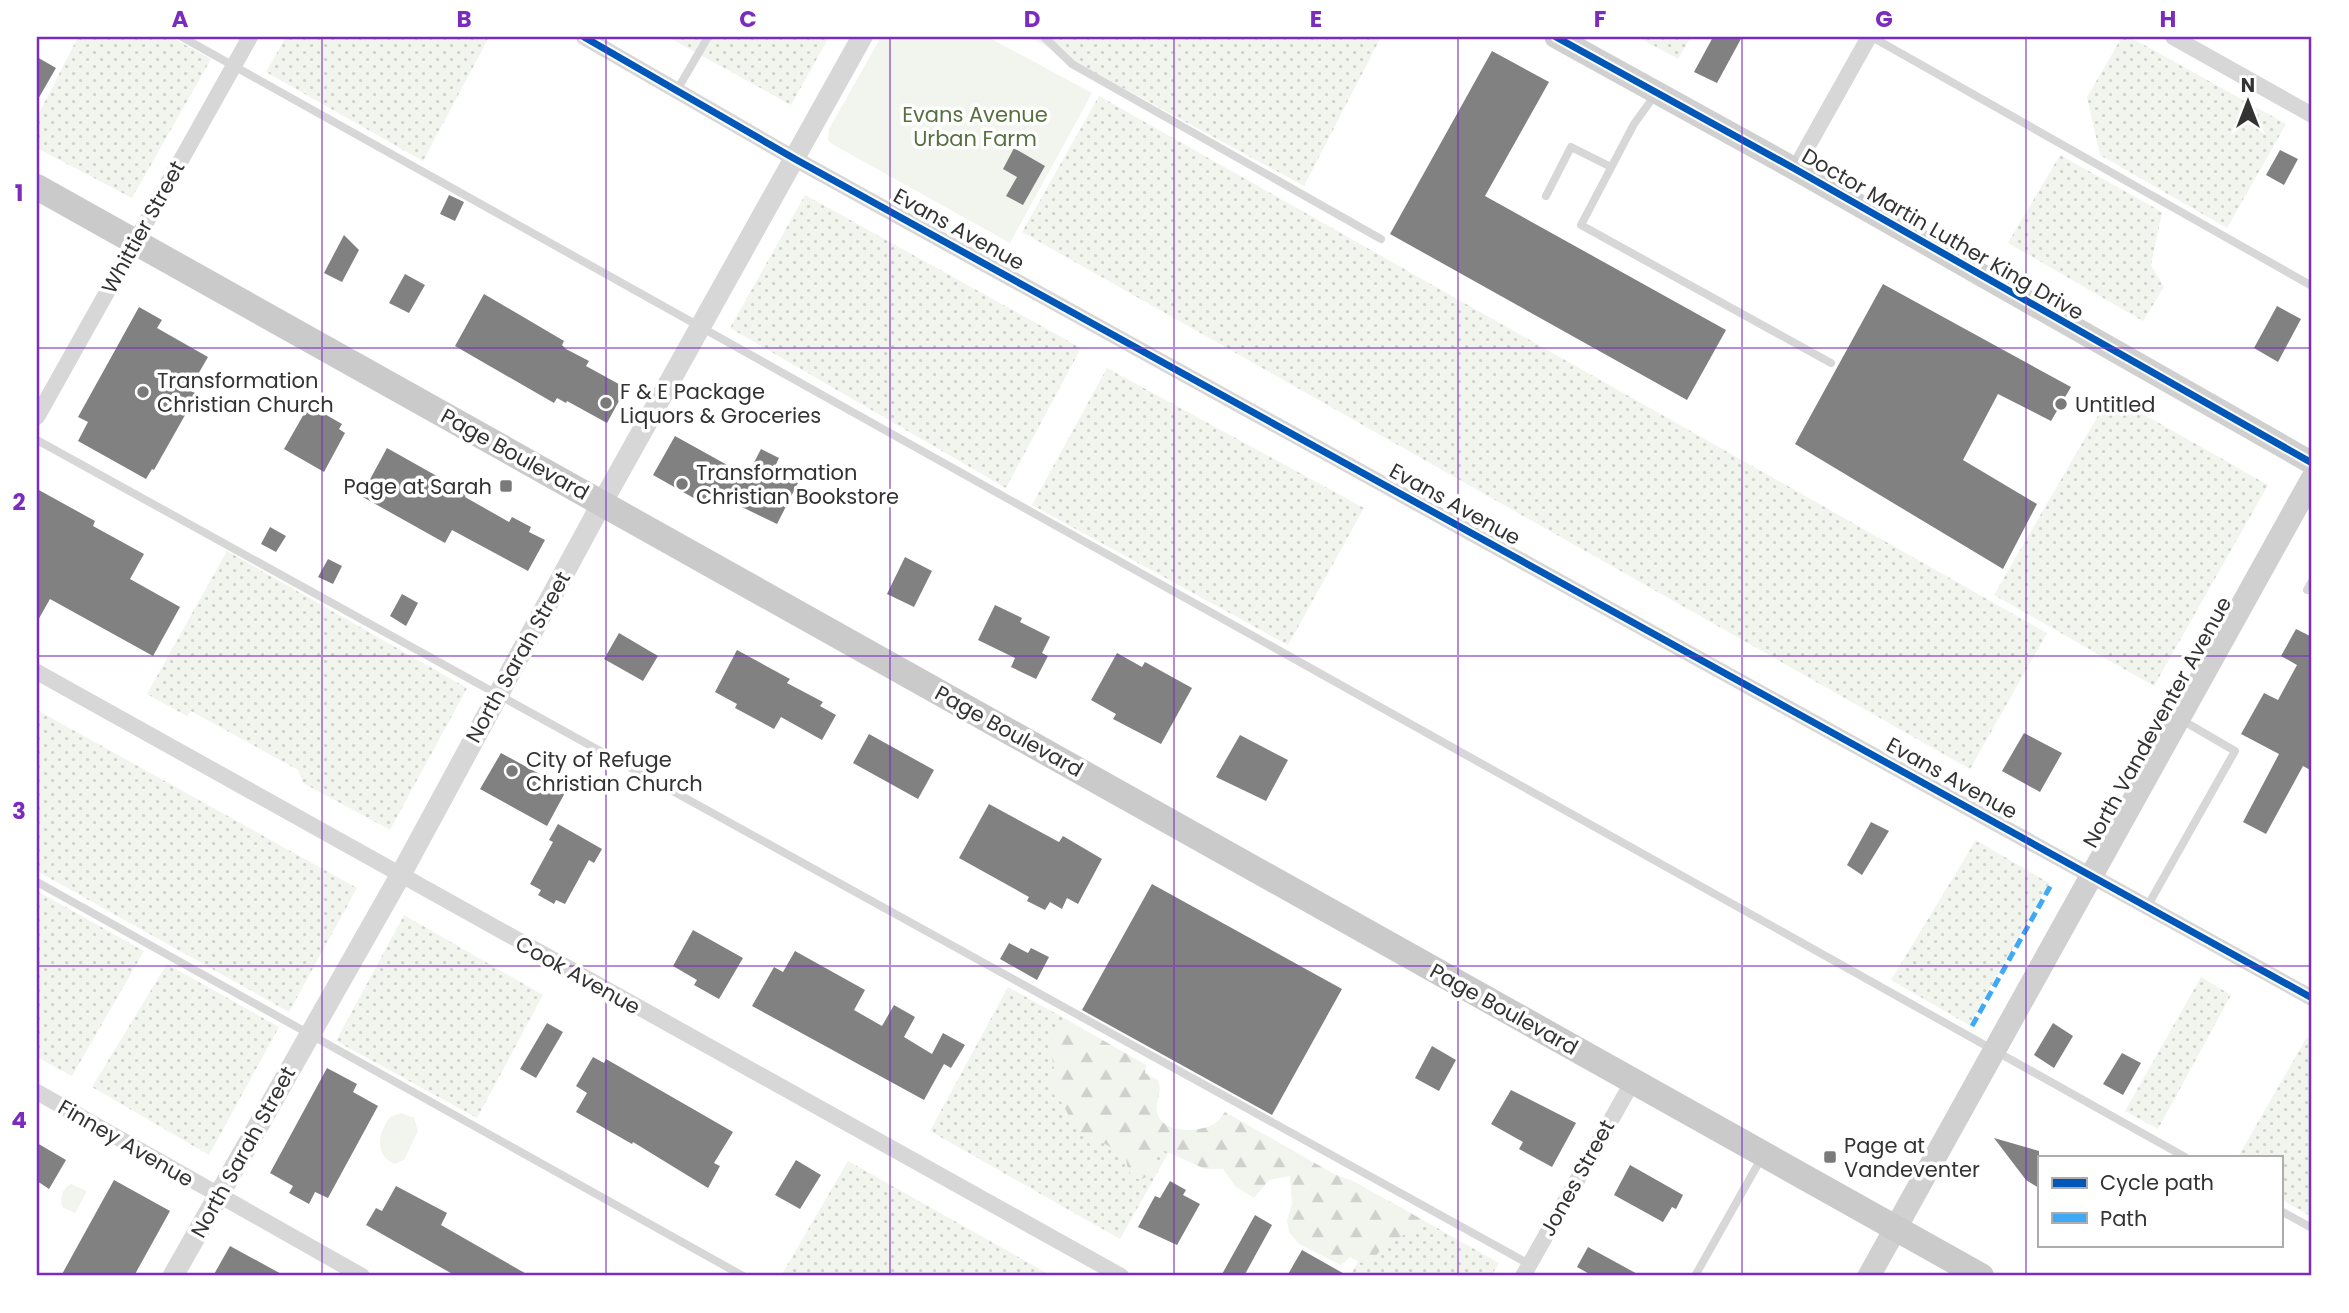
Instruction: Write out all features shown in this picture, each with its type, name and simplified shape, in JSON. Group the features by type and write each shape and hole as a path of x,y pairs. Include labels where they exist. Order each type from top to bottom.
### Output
{"main road":[{"name":"Doctor Martin Luther King Drive","path":"1556,37 2312,463"},
{"name":"Page Boulevard","path":"37,187 1981,1276"},
{"name":"North Vandeventer Avenue","path":"1869,1276 2312,478"}],"street":[{"name":"Whittier Street","path":"37,417 250,37"},
{"name":"Evans Avenue","path":"583,37 795,159 2312,998"},
{"name":"North Sarah Street","path":"173,1276 400,876 602,503 862,37"},
{"path":"1794,169 1870,37"},
{"path":"2173,37 2312,114"},
{"name":"Cook Avenue","path":"37,672 1121,1276"},
{"name":"Jones Street","path":"1526,1270 1633,1081"},
{"name":"Finney Avenue","path":"37,1092 362,1276"}],"lane":[{"path":"182,37 2184,1156"},
{"path":"677,90 708,37"},
{"path":"1044,37 1072,64 1381,239"},
{"path":"1870,37 2312,286"},
{"path":"1657,93 1634,124 1581,225 1831,363"},
{"path":"1546,196 1571,147 1611,167"},
{"path":"37,440 497,694 1526,1270"},
{"path":"2307,590 2312,581"},
{"path":"2147,906 2235,751 2179,719"},
{"path":"37,882 743,1276"},
{"path":"1695,1276 1764,1154"},
{"path":"2282,1212 2312,1228"}],"green space":[{"path":"78,37 171,37 211,59 132,198 37,148 37,117"},
{"path":"286,37 489,37 423,161 266,72"},
{"path":"668,37 829,37 791,105"},
{"name":"Evans Avenue Urban Farm","path":"881,37 988,37 1092,93 1010,243 828,140 829,129"},
{"path":"1029,37 1381,37 1304,186"},
{"path":"1638,37 1691,37 1678,59"},
{"path":"2122,37 2130,37 2286,124 2227,228 2100,155 2087,97"},
{"path":"1099,96 2047,633 1970,769 1022,232"},
{"path":"2060,155 2162,212 2151,265 2164,287 2143,321 2008,243"},
{"path":"805,195 1081,348 1006,488 730,328"},
{"path":"1107,368 1364,508 1288,645 1032,505"},
{"path":"2110,395 2268,485 2154,686 1994,595"},
{"path":"227,551 467,688 390,830 303,783 298,770 191,711 187,716 147,694"},
{"path":"37,710 357,888 289,1012 37,871"},
{"path":"1976,840 2049,883 1969,1025 1891,980"},
{"path":"37,891 144,951 72,1076 37,1057"},
{"path":"404,915 543,995 477,1118 336,1041"},
{"path":"167,964 279,1027 209,1155 92,1087"},
{"path":"2201,977 2231,995 2158,1129 2125,1111"},
{"path":"1008,987 1064,1018 1170,1150 1120,1239 930,1131"},
{"path":"1064,1018 1146,1065 1145,1073 1158,1080 1160,1089 1157,1112 1166,1124 1181,1130 1199,1129 1215,1123 1225,1112 1334,1174 1353,1181 1421,1219 1416,1229 1384,1245 1373,1260 1362,1263 1350,1257 1341,1265 1299,1244 1289,1232 1287,1221 1292,1204 1290,1176 1269,1180 1254,1198 1235,1186 1223,1169 1205,1169 1156,1147 1158,1165 1147,1177 1133,1177 1129,1172 1126,1156 1100,1141 1094,1149 1053,1094 1050,1081 1055,1073 1051,1044 1055,1031"},
{"path":"2307,1037 2312,1040 2312,1217 2282,1200 2282,1156 2239,1156"},
{"path":"401,1113 414,1118 418,1131 404,1160 394,1164 383,1155 380,1143 390,1117"},
{"path":"848,1161 1052,1276 781,1276"},
{"path":"71,1184 87,1191 75,1213 62,1207 61,1203 64,1191"},
{"path":"1391,1202 1499,1263 1491,1276 1350,1276"}],"building":[{"path":"1713,37 1742,37 1717,83 1694,72"},
{"path":"1492,51 1549,82 1485,196 1726,330 1687,400 1390,234"},
{"path":"37,57 56,68 37,101"},
{"path":"1014,148 1045,166 1023,205 1006,196 1017,177 1003,169"},
{"path":"2280,150 2298,159 2284,185 2266,175"},
{"path":"449,195 464,202 455,221 440,214"},
{"path":"344,235 359,250 342,282 324,273"},
{"path":"405,274 425,285 409,313 389,303"},
{"path":"1883,284 2071,387 2051,421 1998,394 1963,460 2037,504 2003,569 1795,444"},
{"path":"484,294 564,341 562,345 566,349 589,361 586,366 626,388 607,423 567,401 566,403 557,398 554,403 455,346"},
{"path":"2277,306 2301,319 2278,362 2254,348"},
{"name":"Transformation Christian Church","path":"139,307 162,320 157,328 208,357 189,390 197,394 154,470 152,469 146,479 78,441 88,422 78,417"},
{"path":"309,405 342,424 339,429 345,433 324,472 284,449"},
{"path":"675,436 747,476 761,449 779,458 773,471 798,483 777,524 713,493 706,505 653,475"},
{"path":"387,448 467,493 465,497 509,522 512,517 531,527 529,532 545,540 528,571 452,530 445,543 361,496"},
{"path":"37,489 95,521 93,526 144,554 130,579 180,607 153,656 50,599 37,622"},
{"path":"270,527 286,536 276,552 261,544"},
{"path":"905,557 932,571 914,607 887,594"},
{"path":"328,559 342,566 333,584 318,577"},
{"path":"402,594 418,603 406,626 390,616"},
{"path":"995,605 1022,618 1020,622 1050,637 1042,653 1048,656 1036,679 1011,667 1015,658 978,640"},
{"path":"2296,629 2312,637 2312,771 2303,766 2266,834 2243,822 2279,754 2241,734 2264,693 2278,700 2297,665 2281,656"},
{"path":"619,633 658,656 643,681 604,659"},
{"path":"737,650 790,679 787,683 823,702 820,706 836,715 822,740 781,717 774,729 735,708 737,704 715,692"},
{"path":"1117,653 1142,667 1145,662 1192,688 1161,744 1113,719 1116,714 1091,700"},
{"path":"2024,733 2062,753 2040,792 2002,771"},
{"path":"869,734 934,770 918,799 853,763"},
{"path":"1240,735 1288,760 1266,801 1216,777"},
{"name":"City of Refuge Christian Church","path":"501,753 567,789 547,826 480,789"},
{"path":"989,804 1059,842 1063,836 1102,859 1078,904 1067,898 1062,909 1050,902 1045,910 1027,901 1029,897 959,858"},
{"path":"1871,822 1889,831 1862,875 1847,865"},
{"path":"558,824 602,849 594,863 589,860 565,904 556,900 554,904 538,895 541,890 530,884 553,842 549,840"},
{"path":"1152,884 1342,989 1272,1115 1082,1010"},
{"path":"693,930 743,958 719,999 694,985 697,980 673,966"},
{"path":"1009,943 1028,953 1031,948 1049,957 1037,980 1000,959"},
{"path":"795,951 865,990 854,1010 882,1026 894,1005 915,1017 904,1037 932,1054 943,1033 965,1045 951,1068 944,1064 924,1100 752,1006 774,967 783,972"},
{"path":"547,1023 563,1032 536,1078 520,1069"},
{"path":"2053,1023 2073,1036 2054,1068 2034,1055"},
{"path":"1432,1046 1456,1060 1439,1091 1415,1078"},
{"path":"2122,1053 2141,1063 2123,1095 2103,1084"},
{"path":"593,1057 604,1063 606,1059 733,1132 714,1163 720,1166 708,1188 633,1142 632,1144 576,1112 587,1093 576,1086"},
{"path":"327,1068 357,1084 353,1092 378,1106 328,1198 315,1192 309,1204 289,1193 293,1186 270,1173"},
{"path":"1511,1090 1576,1123 1552,1167 1519,1149 1523,1142 1491,1124"},
{"path":"1994,1138 2039,1151 2038,1187 2026,1180"},
{"path":"37,1143 66,1160 49,1189 37,1181"},
{"path":"796,1160 821,1175 800,1209 775,1195"},
{"path":"1630,1165 1683,1195 1676,1209 1672,1207 1663,1222 1614,1195"},
{"path":"114,1180 170,1211 134,1276 61,1276"},
{"path":"1170,1181 1186,1190 1183,1195 1200,1204 1177,1245 1138,1227 1155,1196 1160,1198"},
{"path":"396,1186 447,1213 441,1225 530,1276 456,1276 366,1225 376,1208 382,1211"},
{"path":"1255,1215 1272,1225 1244,1276 1221,1276"},
{"path":"230,1246 285,1276 213,1276"},
{"path":"1588,1247 1641,1276 1593,1276 1577,1267"},
{"path":"1302,1250 1348,1276 1287,1276"}],"marked path":[{"path":"1972,1026 2051,885"}],"cycle path":[{"path":"584,37 795,159 2312,998"},
{"path":"1556,37 1795,169 2312,463"}],"place":[{"name":"Transformation Christian Church","path":"143,392"},
{"name":"F & E Package Liquors & Groceries","path":"606,403"},
{"name":"Untitled","path":"2061,404"},
{"name":"Transformation Christian Bookstore","path":"682,484"},
{"name":"Page at Sarah","path":"506,486"},
{"name":"City of Refuge Christian Church","path":"512,771"},
{"name":"Page at Vandeventer","path":"1830,1157"}]}
